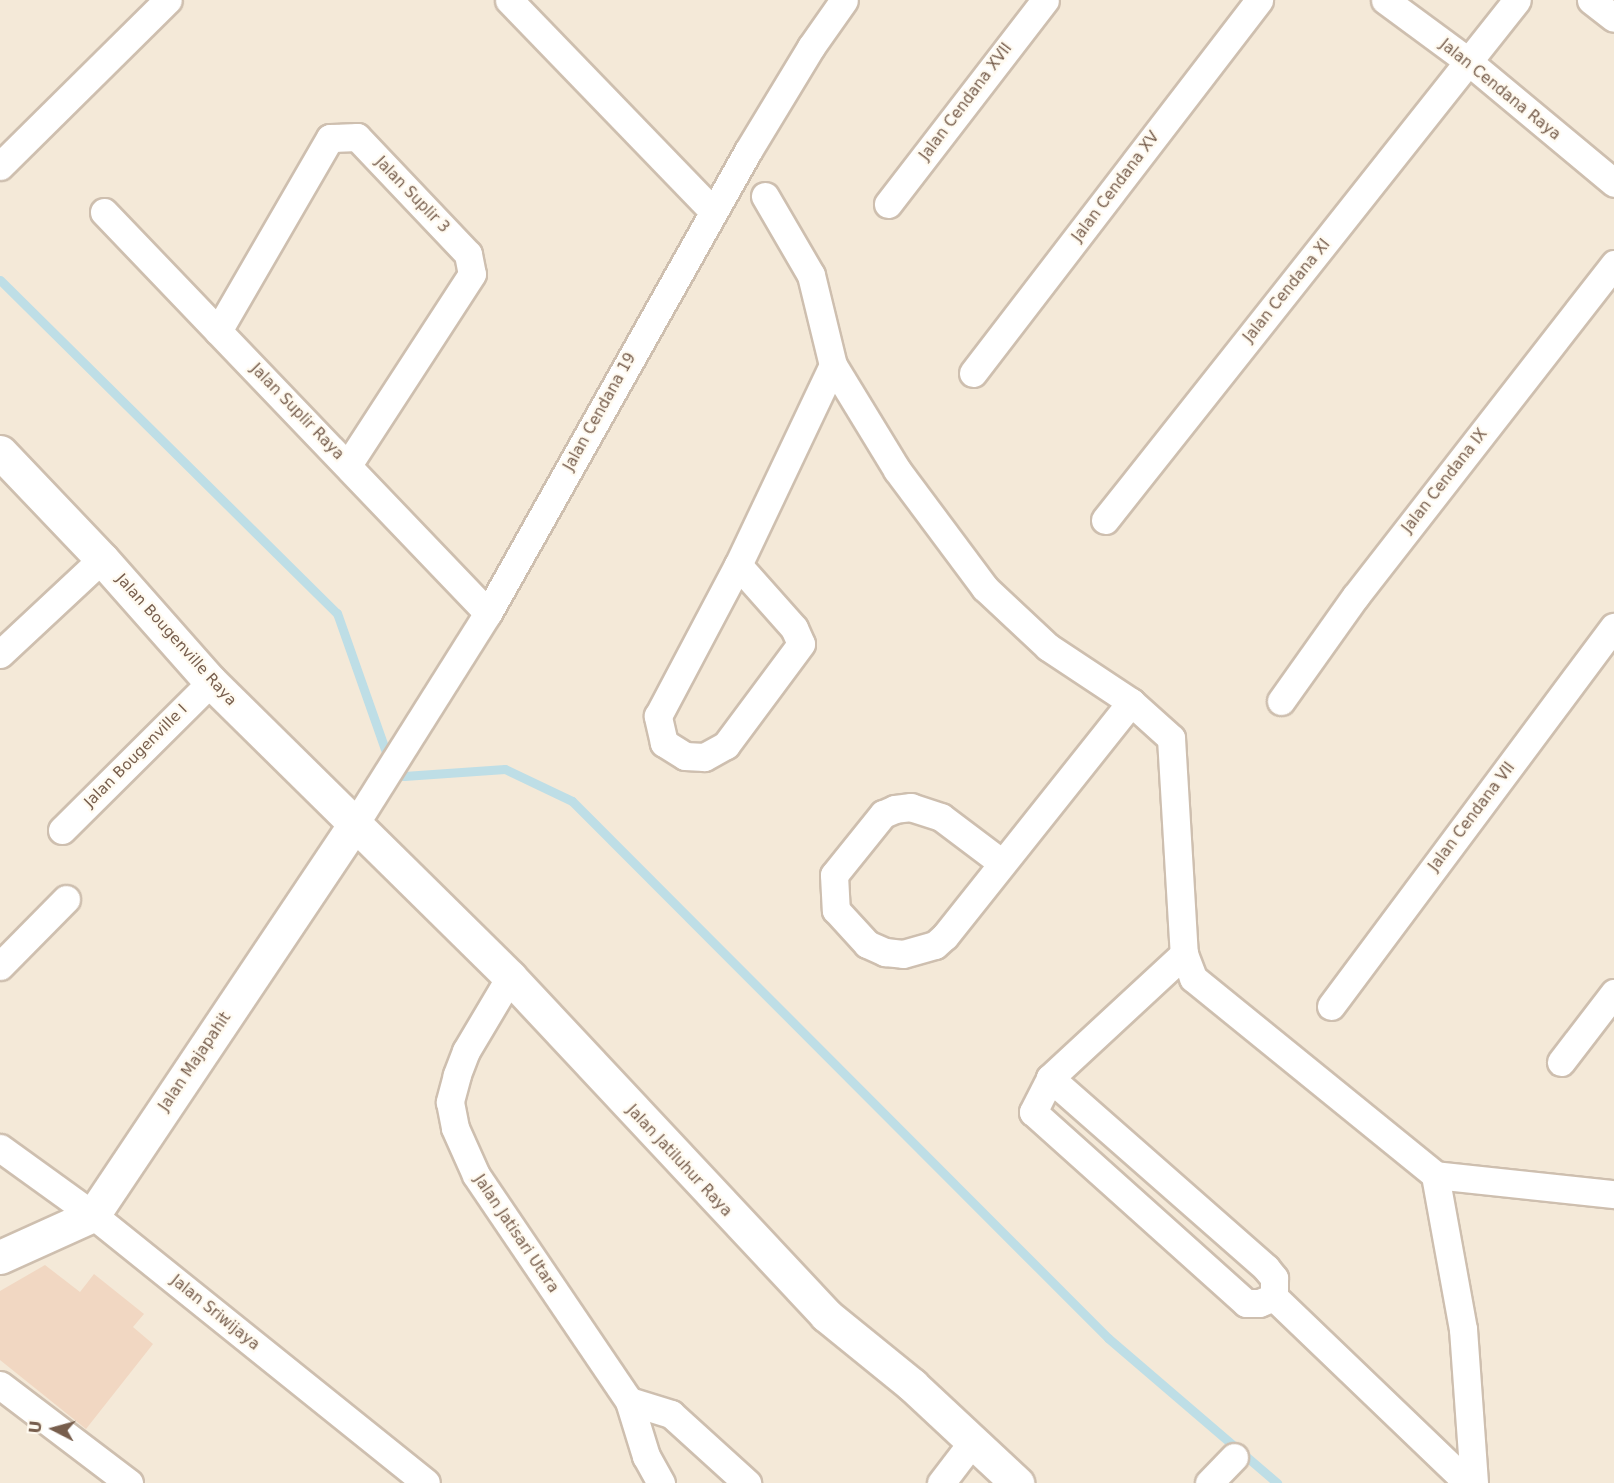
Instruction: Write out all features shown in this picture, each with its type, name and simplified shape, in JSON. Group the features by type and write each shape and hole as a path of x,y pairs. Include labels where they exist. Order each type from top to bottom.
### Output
{"street":[{"path":"0,166 168,0"},
{"path":"509,0 713,212"},
{"name":"Jalan Cendana 19","path":"355,824 488,613 713,212 811,47 844,0"},
{"name":"Jalan Cendana XVII","path":"888,204 1045,0"},
{"name":"Jalan Cendana XV","path":"974,373 1259,0"},
{"name":"Jalan Cendana Raya","path":"1385,0 1469,62 1614,183"},
{"name":"Jalan Cendana XI","path":"1105,520 1517,0"},
{"path":"1591,0 1614,18"},
{"name":"Jalan Suplir 3","path":"218,331 330,138 357,137 468,254 472,274 348,465"},
{"path":"765,196 811,275 833,364 897,470 985,588 1048,647 1131,702 1171,738 1184,954 1193,978 1435,1175 1614,1194"},
{"name":"Jalan Suplir Raya","path":"104,212 488,613"},
{"name":"Jalan Cendana IX","path":"1281,701 1354,597 1614,264"},
{"path":"738,565 794,628 801,644 726,745 704,757 685,756 664,743 658,716 738,565 833,364"},
{"name":"Jalan Bougenville Raya","path":"0,452 102,559 211,682 355,824"},
{"path":"0,654 102,559"},
{"name":"Jalan Cendana VII","path":"1331,1006 1614,627"},
{"name":"Jalan Bougenville I","path":"62,830 211,682"},
{"path":"1002,863 941,817 911,807 895,809 883,814 834,875 836,910 867,944 885,952 918,952 945,936 1131,702"},
{"name":"Jalan Jatiluhur Raya","path":"355,824 510,977 826,1315 973,1441 1017,1483"},
{"name":"Jalan Majapahit","path":"93,1215 355,824"},
{"path":"0,966 9,939 66,899"},
{"path":"1184,954 1050,1078 1033,1104 1037,1120 1246,1303 1259,1303 1274,1297"},
{"name":"Jalan Jatisari Utara","path":"510,977 466,1051 457,1075 450,1102 455,1128 476,1175 629,1401 646,1456 661,1483"},
{"path":"1561,1062 1614,993"},
{"path":"1050,1078 1266,1268 1274,1278 1274,1297 1468,1483"},
{"name":"Jalan Sriwijaya","path":"0,1148 93,1215 426,1483"},
{"path":"1435,1175 1463,1329 1474,1483"},
{"path":"0,1257 93,1215"},
{"path":"0,1384 129,1483"},
{"path":"629,1401 671,1414 747,1483"},
{"path":"941,1483 973,1441"},
{"path":"1209,1483 1234,1457"}],"shaded area":[{"path":"0,0 1614,0 1614,1483 0,1483"}],"building":[{"path":"45,1265 80,1292 94,1274 144,1314 133,1327 153,1344 86,1429 0,1360 0,1291"}],"waterway":[{"path":"0,280 337,613 391,766 404,776 505,769 572,801 1108,1338 1277,1483"}]}
